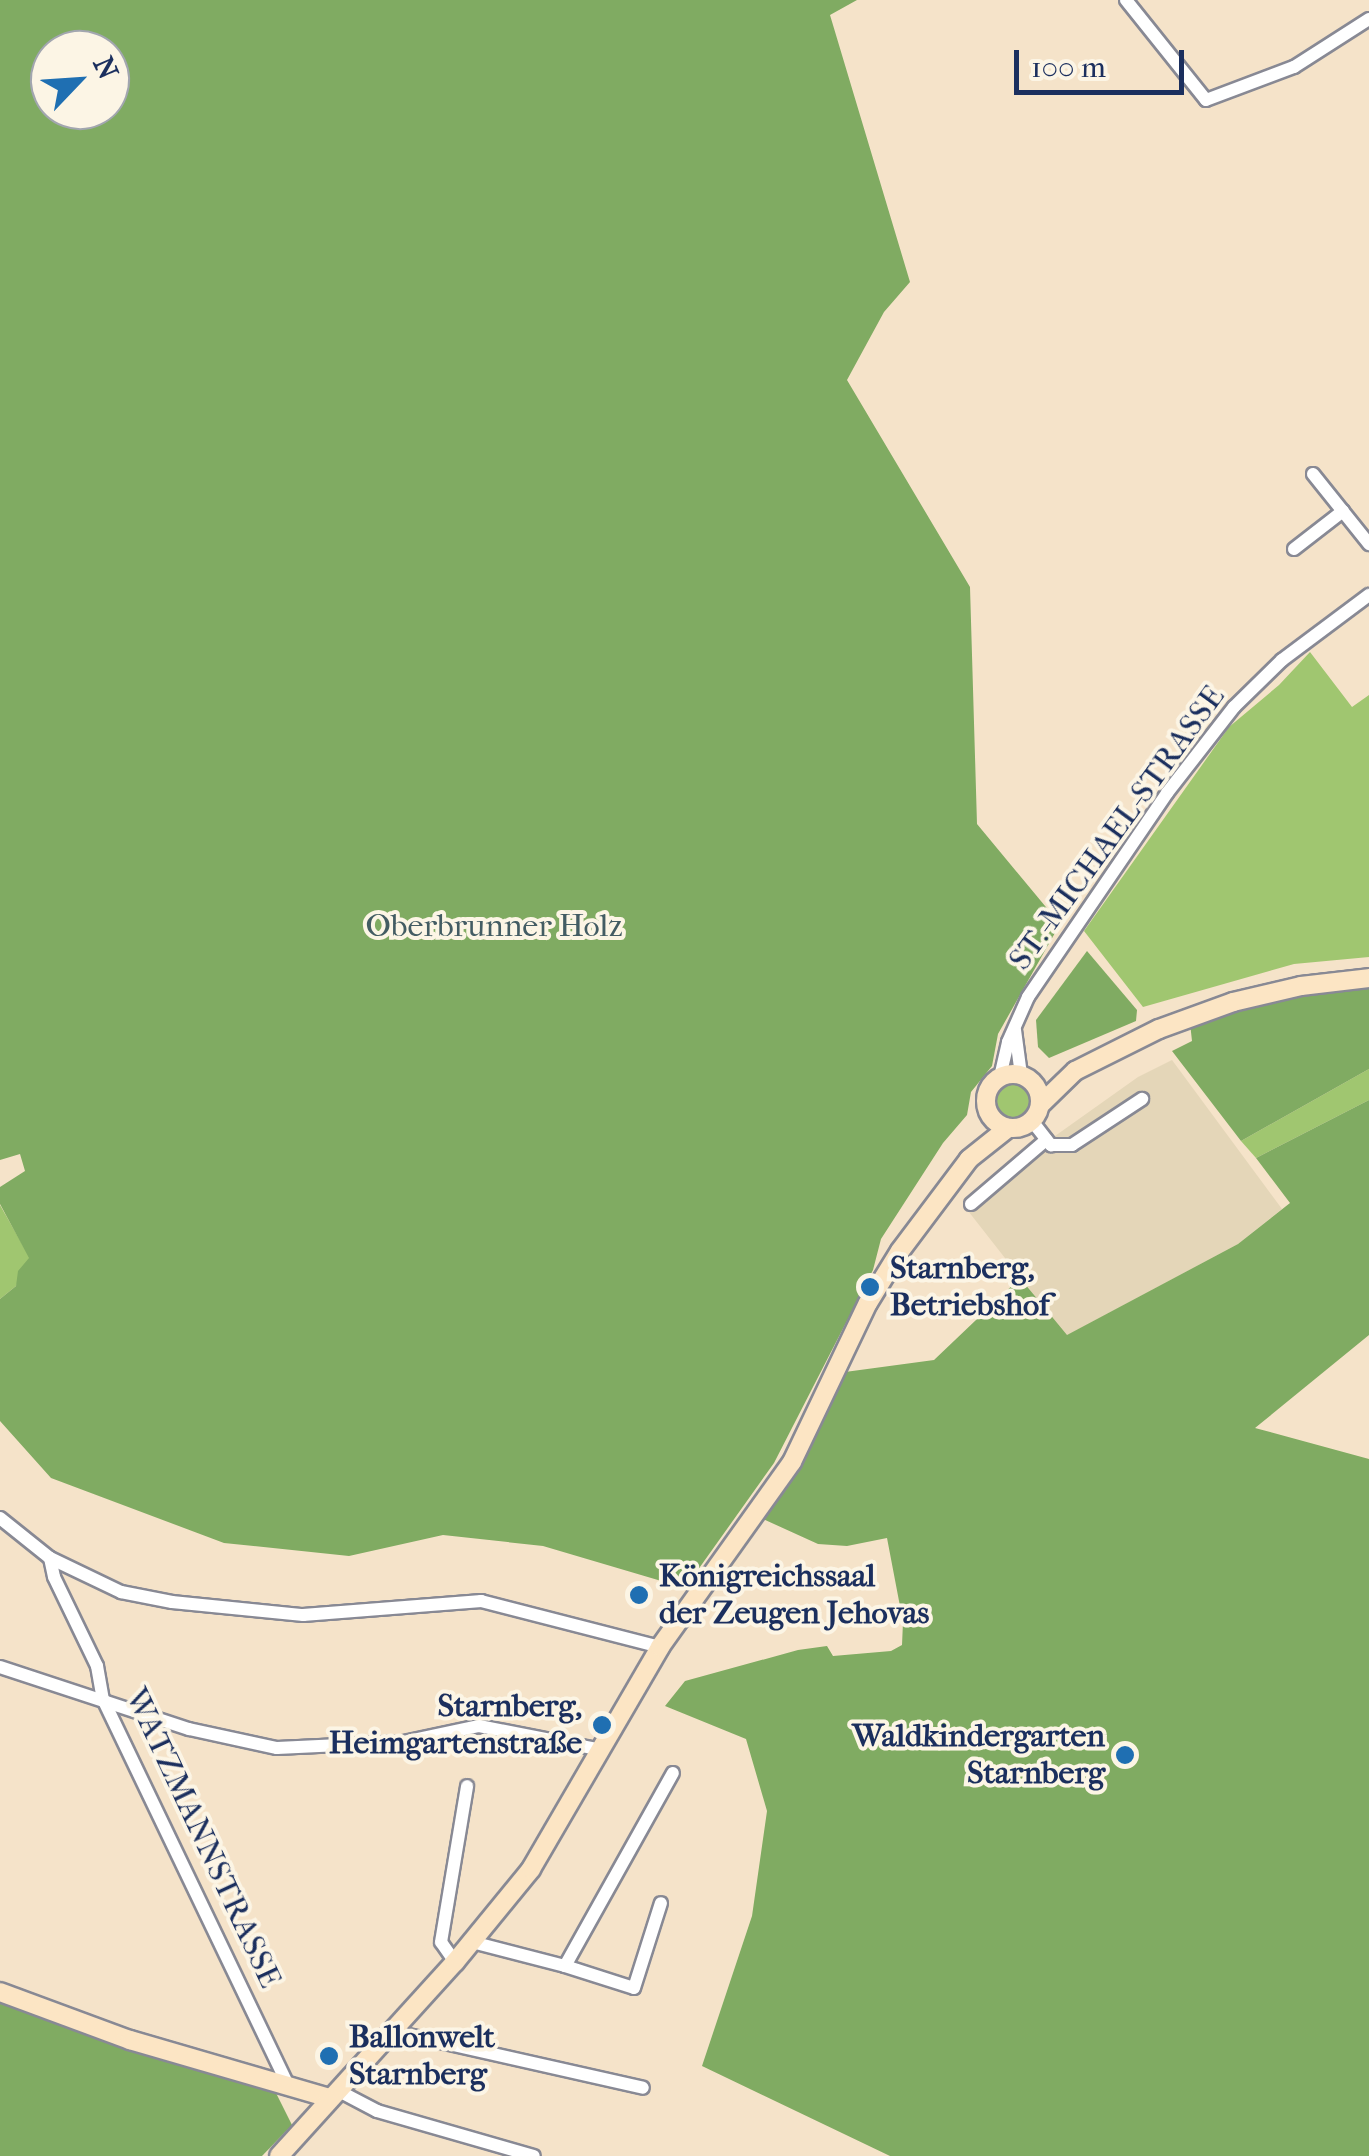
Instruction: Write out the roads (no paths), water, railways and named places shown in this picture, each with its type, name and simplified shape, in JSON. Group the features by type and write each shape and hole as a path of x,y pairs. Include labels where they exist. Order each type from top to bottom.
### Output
{"street":[{"path":"1126,0 1206,100 1294,67 1369,19"},
{"path":"1313,474 1369,544"},
{"path":"1294,549 1343,510"},
{"name":"ST.-MICHAEL-STRASSE","path":"1000,1077 1028,997 1168,793 1234,707 1282,660 1369,595"},
{"path":"278,2156 472,1942 556,1834 660,1647 792,1462 868,1303 936,1198 968,1160 1008,1128 1036,1113 1076,1071 1108,1054 1233,1002 1301,986 1369,978"},
{"path":"1015,1027 1025,1077 1038,1090 1036,1113 1046,1140 1060,1147 1072,1145 1142,1098"},
{"path":"968,1160 990,1114 987,1094 1000,1077 1076,1071"},
{"path":"990,1114 1008,1128"},
{"path":"971,1204 1046,1140"},
{"path":"0,1518 50,1558 121,1592 172,1602 304,1615 481,1601 660,1647"},
{"name":"WATZMANNSTRASSE","path":"50,1558 54,1577 97,1666 103,1699 288,2085"},
{"path":"0,1667 189,1729 277,1748 404,1742 479,1726 603,1750"},
{"path":"565,1966 673,1773"},
{"path":"454,1962 441,1942 467,1786"},
{"path":"472,1942 634,1988 661,1903"},
{"path":"0,1992 130,2040 288,2085 334,2094 377,2111 534,2156"},
{"path":"391,2031 643,2088"},
{"path":"288,2085 312,2115"}],"place":[{"name":"Starnberg, Betriebshof","path":"870,1287"},
{"name":"Königreichssaal der Zeugen Jehovas","path":"639,1595"},
{"name":"Starnberg, Heimgartenstraße","path":"602,1725"},
{"name":"Waldkindergarten Starnberg","path":"1125,1755"},
{"name":"Ballonwelt Starnberg","path":"329,2056"}],"park label":[{"name":"Oberbrunner Holz","path":"494,926"}]}
